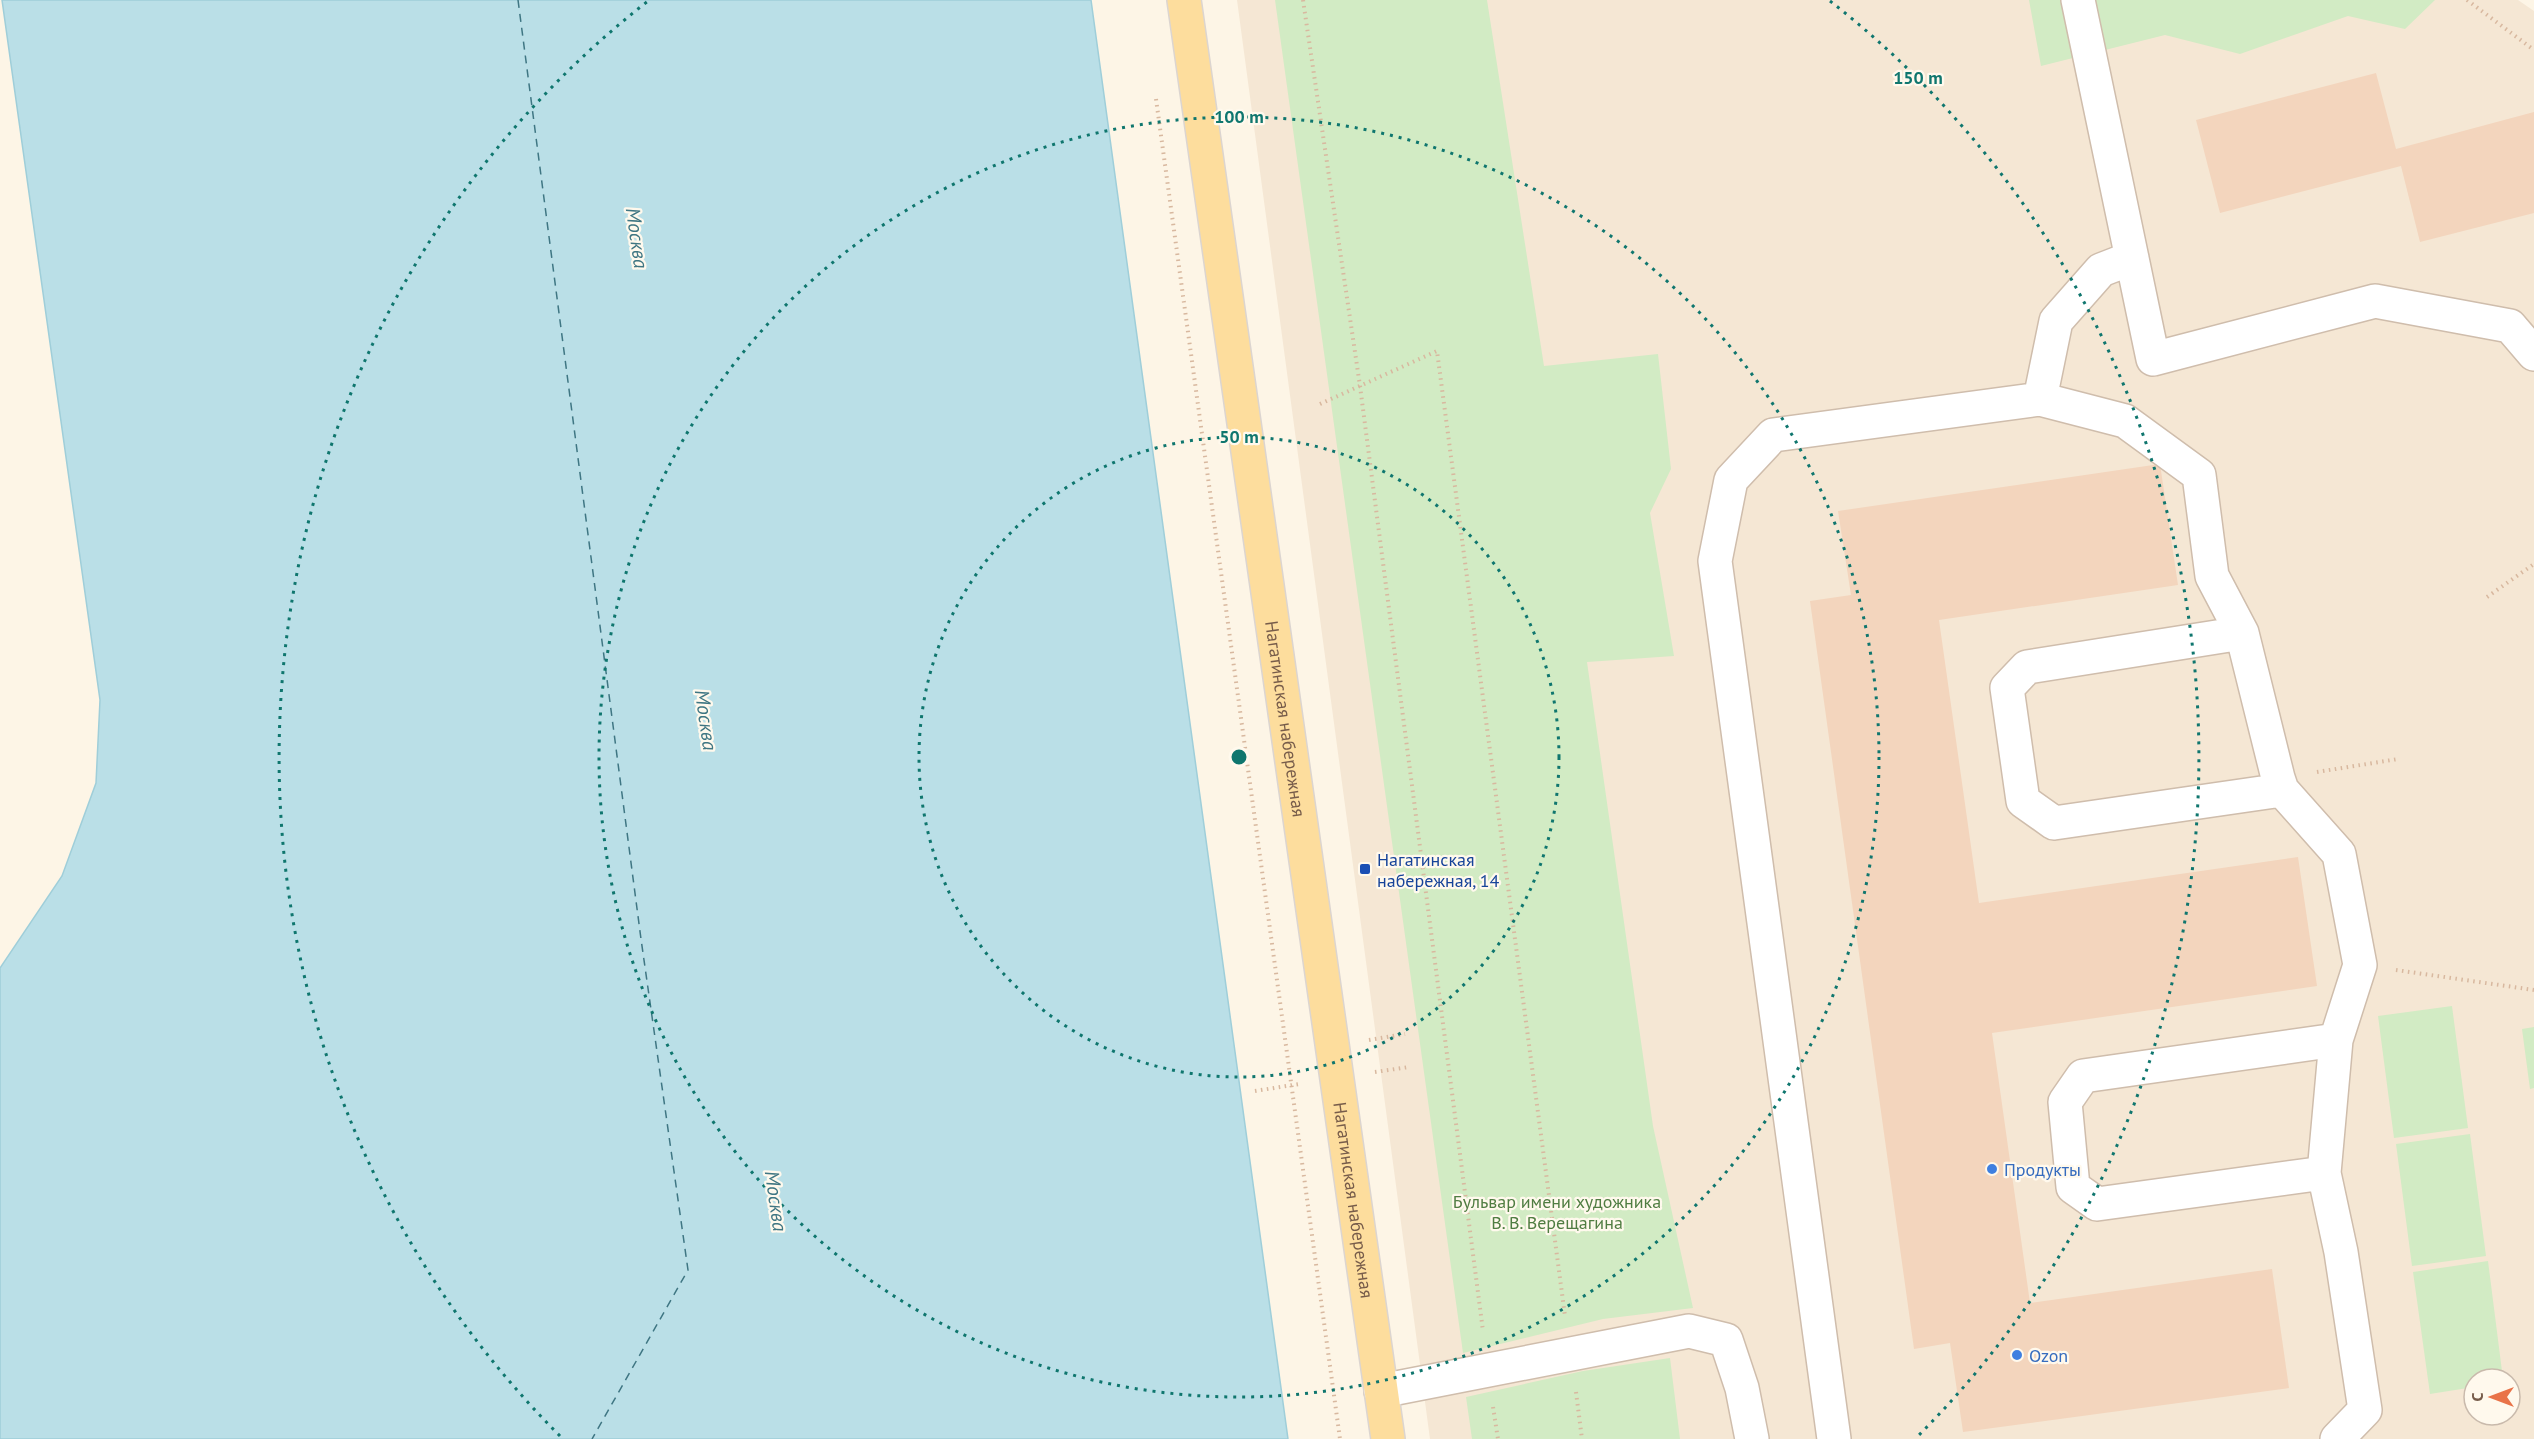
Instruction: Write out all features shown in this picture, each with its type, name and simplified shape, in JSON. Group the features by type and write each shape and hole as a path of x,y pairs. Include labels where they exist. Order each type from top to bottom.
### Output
{"main road":[{"name":"Нагатинская набережная","path":"1184,0 1388,1439"}],"lane":[{"path":"2078,0 2153,359 2375,301 2510,326 2534,354"},
{"path":"2040,399 2056,321 2101,270 2132,258"},
{"path":"1834,1439 1715,561 1731,480 1773,435 2040,399 2125,422 2199,475 2212,576 2242,633 2280,784 2339,854 2360,964 2336,1040 2324,1173 2341,1252 2365,1410 2337,1439"},
{"path":"2242,633 2026,667 2007,688 2023,801 2054,823 2280,784"},
{"path":"2324,1173 2097,1204 2073,1187 2065,1102 2083,1076 2336,1040"},
{"path":"1381,1391 1689,1331 1726,1340 1742,1388 1752,1439"}],"path":[{"path":"1303,0 1360,386 1498,1439"},
{"path":"2467,0 2534,50"},
{"path":"1155,95 1340,1439"},
{"path":"1320,404 1437,351 1582,1439"},
{"path":"2487,597 2534,564"},
{"path":"2280,784 2398,759"},
{"path":"2360,964 2534,990"}],"shaded area":[{"path":"1237,0 2518,0 2534,11 2534,1439 1430,1439"}],"green space":[{"name":"Бульвар имени художника В. В. Верещагина","path":"1275,0 1487,0 1544,366 1658,354 1671,469 1650,513 1674,656 1587,662 1653,1126 1693,1308 1603,1319 1463,1353"},
{"path":"2029,0 2435,0 2405,29 2348,16 2240,54 2165,35 2041,66"},
{"path":"2452,1006 2468,1128 2394,1138 2378,1016"},
{"path":"2534,1027 2534,1088 2530,1089 2522,1029"},
{"path":"2470,1134 2486,1256 2412,1266 2396,1144"},
{"path":"2488,1261 2501,1367 2462,1367 2462,1389 2430,1394 2413,1272"},
{"path":"1670,1358 1680,1439 1472,1439 1466,1397 1583,1371"}],"water":[{"name":"Москва","path":"2,0 1091,0 1288,1439 0,1439 0,968 62,876 96,783 100,700"}],"building":[{"path":"2376,73 2396,149 2534,112 2534,213 2420,242 2401,166 2220,213 2196,120"},
{"path":"2160,464 2178,585 1939,620 1979,903 2298,857 2317,986 1992,1033 2030,1303 2272,1269 2289,1388 1963,1432 1950,1343 1914,1349 1810,601 1851,595 1838,511"}],"ferry route":[{"path":"518,0 641,939 688,1270 592,1439"}],"place":[{"name":"Нагатинская набережная, 14","path":"1365,869"},
{"name":"Продукты","path":"1992,1169"},
{"name":"Ozon","path":"2017,1355"}]}
